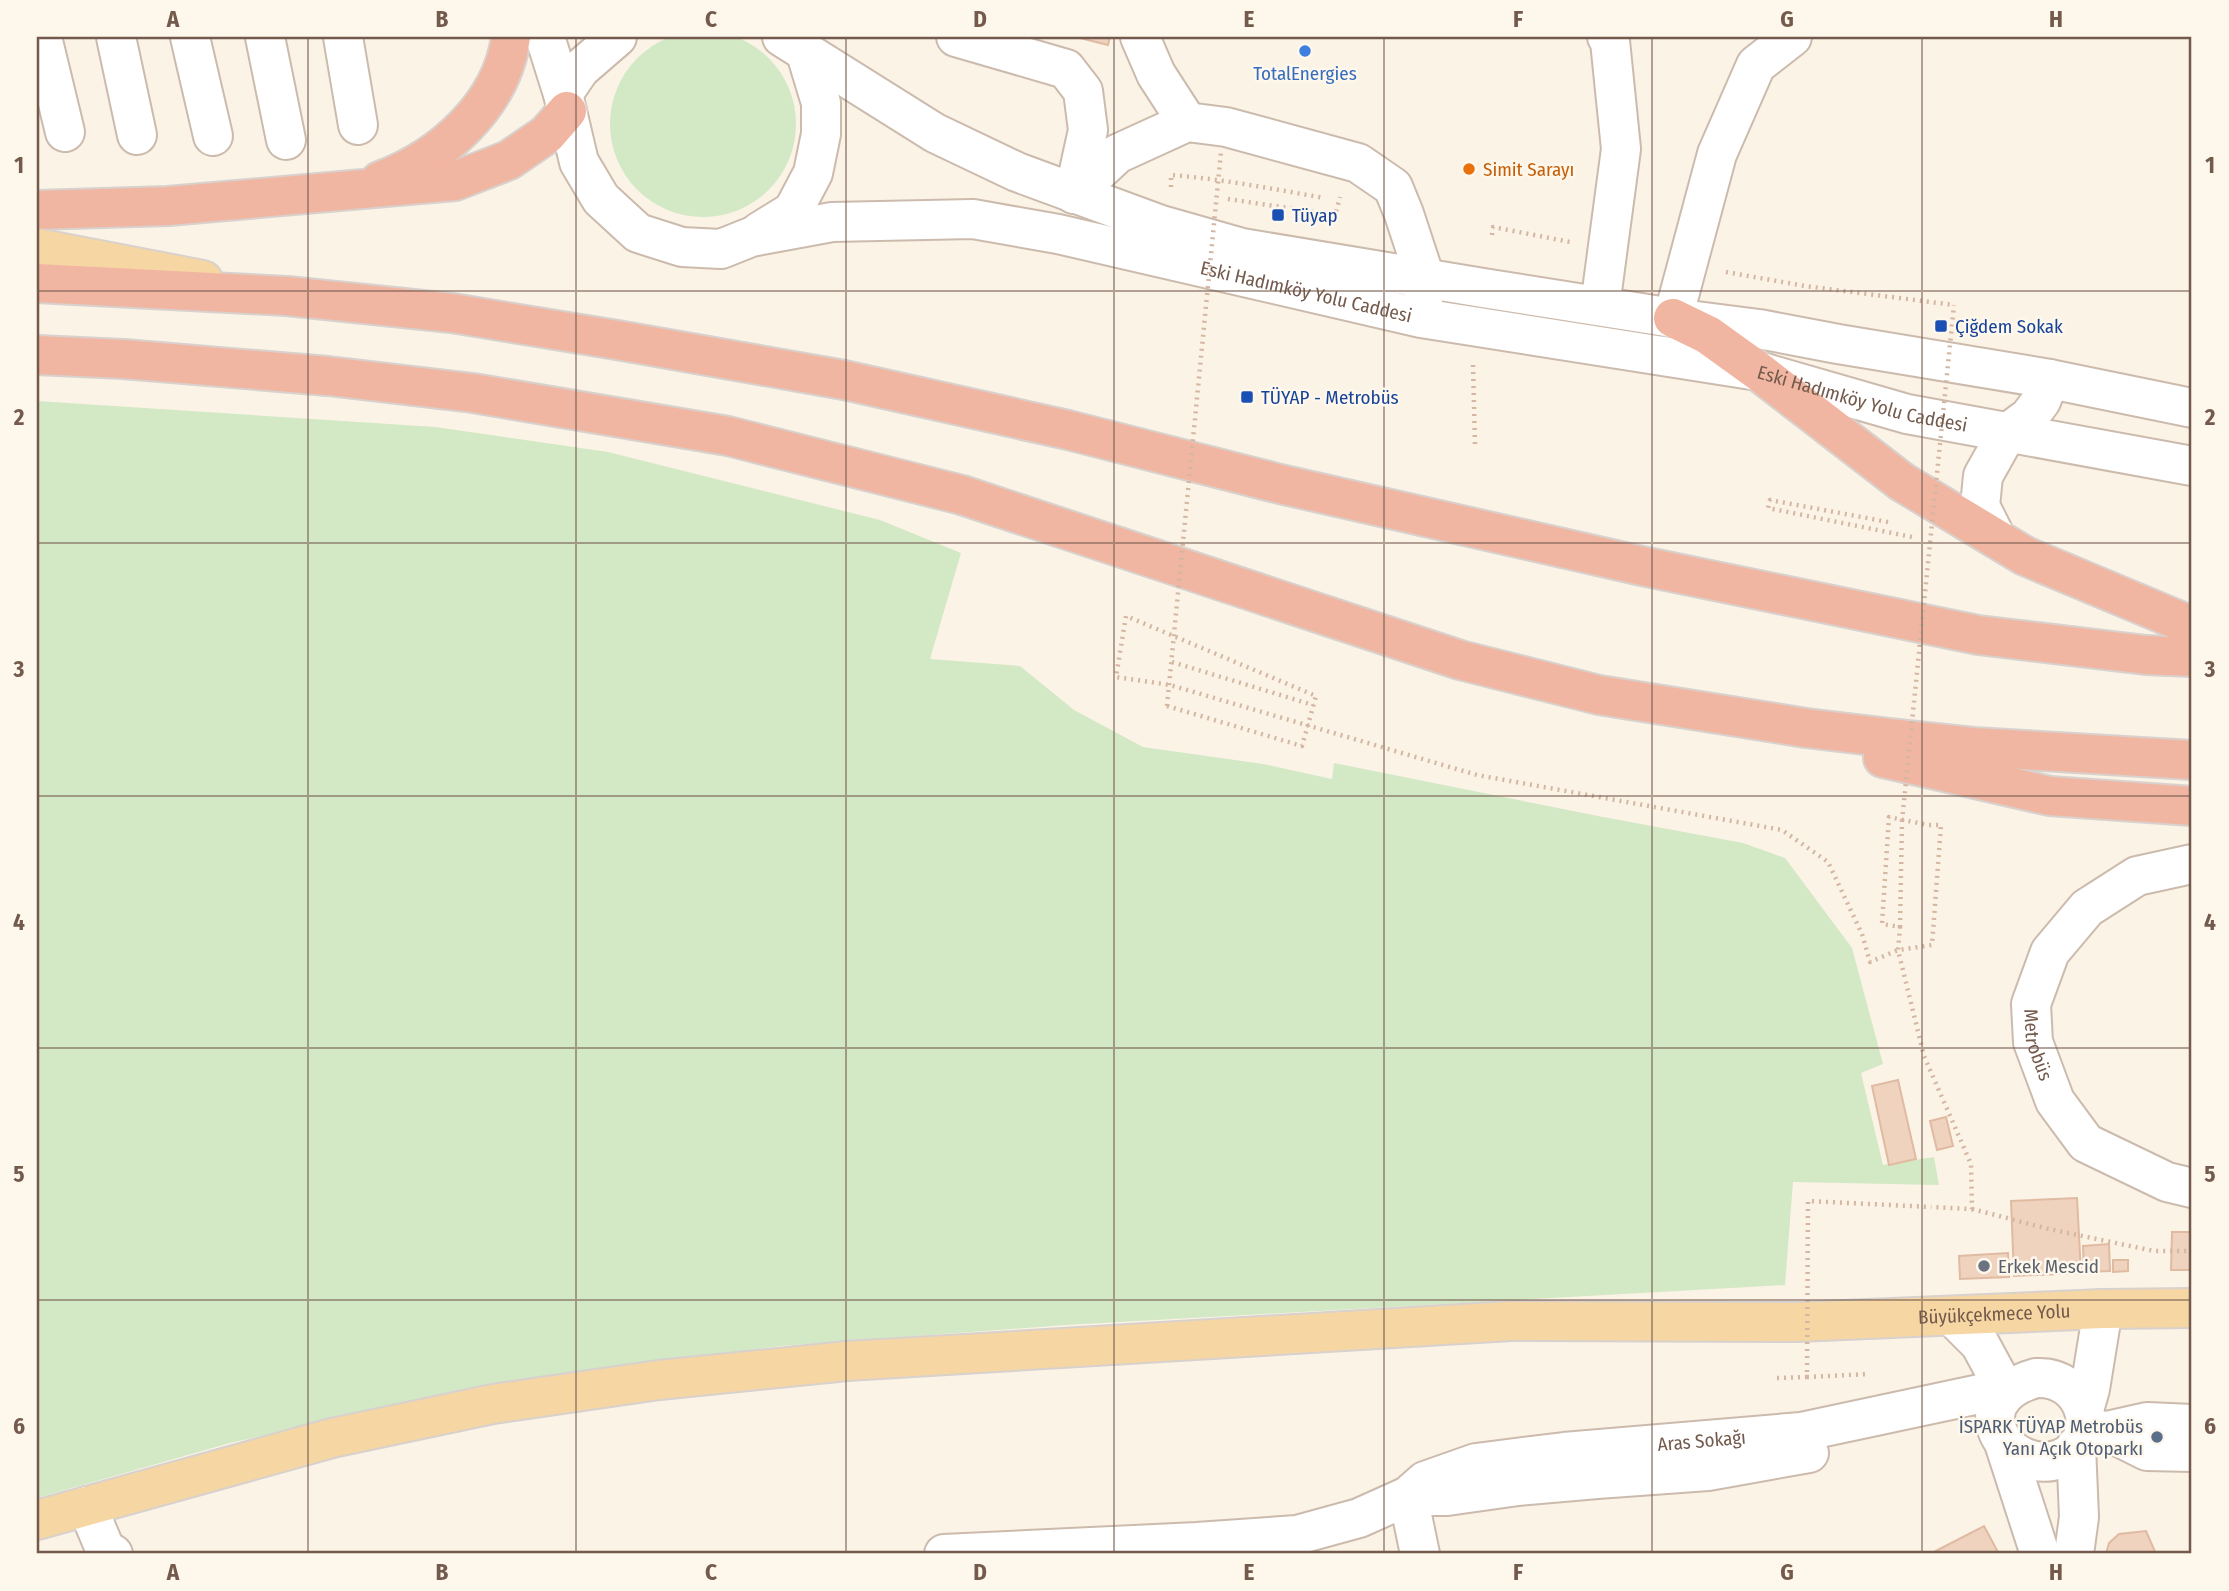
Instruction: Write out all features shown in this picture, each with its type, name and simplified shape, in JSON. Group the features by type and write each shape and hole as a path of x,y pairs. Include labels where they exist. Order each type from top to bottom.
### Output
{"highway":[{"path":"349,191 418,164 448,143 472,120 495,85 509,50 511,37"},
{"path":"37,210 168,206 455,181 509,160 547,134 565,103"},
{"path":"37,283 287,296 452,313 844,380 1068,430 1293,487 1709,580 1978,635 2146,655 2192,657"},
{"path":"1673,317 1708,335 1758,371 1902,482 2025,556 2192,626"},
{"path":"37,355 123,359 328,376 473,393 727,436 962,495 1460,660 1599,695 1806,728 1973,747 2192,760"},
{"path":"1806,728 1870,755 2050,796 2192,806"}],"main road":[{"path":"37,248 287,296"},
{"name":"Büyükçekmece Yolu","path":"37,1520 332,1438 493,1404 659,1380 847,1361 1511,1321 1797,1322 2103,1309 2192,1308"}],"street":[{"path":"42,37 65,132"},
{"path":"116,37 137,135"},
{"path":"190,37 213,136"},
{"path":"265,37 286,140"},
{"path":"343,37 358,125"},
{"name":"Eski Hadımköy Yolu Caddesi","path":"545,37 579,162 601,199 638,233 682,247 721,249 751,237 832,222 973,219 1058,234 1421,318 1758,371 1907,414 2192,466"},
{"path":"565,103 580,69 617,37"},
{"path":"956,37 1066,69 1083,90 1088,130 1074,194"},
{"path":"1140,37 1156,74 1187,122"},
{"path":"1600,306 1621,149 1610,41 1607,37"},
{"path":"1673,317 1717,154 1756,65 1792,37"},
{"path":"751,237 793,211 813,173 821,134 821,103 794,44"},
{"name":"Eski Hadımköy Yolu Caddesi","path":"794,44 935,133 1017,172 1161,225 1242,248 1759,329 2050,379 2192,408"},
{"path":"1074,194 1117,154 1187,122 1226,127 1358,163 1393,187 1404,214 1425,278 1421,318"},
{"path":"1996,537 1980,506 1983,476 2007,433 2029,417 2041,401 2050,379"},
{"name":"Metrobüs","path":"2192,864 2137,876 2087,908 2050,952 2031,1004 2033,1042 2055,1101 2086,1143 2167,1182 2192,1188"},
{"path":"2076,1536 2090,1389 2103,1309"},
{"path":"1952,1316 1980,1344 2040,1554"},
{"path":"2001,1413 2025,1381 2047,1378 2068,1386 2076,1394 2088,1429"},
{"name":"Aras Sokağı","path":"944,1554 1297,1535 1359,1518 1408,1496 1425,1481 1476,1463 1564,1452 1801,1432 1984,1393 2001,1413"},
{"path":"2001,1413 2018,1454 2038,1460 2059,1459 2088,1429 2147,1422 2192,1424"},
{"path":"2088,1429 2147,1451 2192,1451"},
{"path":"1408,1496 1420,1554"},
{"path":"2025,1505 2041,1519 2056,1521 2076,1536"},
{"path":"88,1506 105,1549 113,1554"}],"path":[{"path":"1222,152 1218,179 1172,662 1170,685 1167,706 1301,746 1307,725 1316,696 1126,616 1116,677 1170,685 1307,725 1477,775 1782,830 1828,862 1862,934 1870,962 1898,950 1932,946 1941,825 1889,817 1882,924 1900,927"},
{"path":"1171,191 1171,175 1218,179 1339,201"},
{"path":"1212,197 1335,215 1341,192"},
{"path":"1805,286 1954,305 1902,821 1898,950 1924,1056 1972,1164 1972,1209"},
{"path":"1473,364 1475,446"},
{"path":"1890,522 1770,500 1768,508 1917,538"},
{"path":"1172,662 1313,705"},
{"path":"1807,1377 1808,1201 1972,1209 2049,1229 2154,1251 2192,1251"},
{"path":"1777,1378 1874,1373"}],"green space":[{"path":"703,31 738,38 768,59 789,89 796,124 789,159 768,189 738,210 703,217 668,210 638,189 617,159 610,124 617,89 638,59 668,38"},
{"path":"37,401 435,427 608,452 880,520 961,553 930,659 1020,666 1074,710 1143,747 1263,764 1332,779 1334,763 1743,843 1785,858 1852,948 1883,1064 1861,1073 1883,1165 1934,1157 1939,1185 1793,1182 1785,1285 1066,1325 781,1346 512,1381 230,1443 37,1498"}],"building":[{"path":"1076,37 1110,37 1108,45"},
{"path":"1898,1080 1916,1159 1889,1165 1872,1086"},
{"path":"1946,1117 1953,1146 1937,1150 1930,1121"},
{"path":"2077,1198 2081,1273 2014,1276 2011,1201"},
{"path":"2172,1232 2192,1232 2192,1270 2171,1270"},
{"path":"2109,1244 2110,1271 2084,1272 2083,1246"},
{"name":"Erkek Mescid","path":"2008,1253 2009,1277 1960,1279 1959,1256"},
{"path":"2113,1260 2128,1260 2128,1271 2113,1272"},
{"path":"1984,1526 1999,1554 1930,1554"},
{"path":"2146,1531 2156,1554 2106,1554 2109,1543 2119,1534"}],"place":[{"name":"TotalEnergies","path":"1305,51"},
{"name":"Simit Sarayı","path":"1469,169"},
{"name":"Tüyap","path":"1278,215"},
{"name":"Çiğdem Sokak","path":"1941,326"},
{"name":"TÜYAP - Metrobüs","path":"1247,397"},
{"name":"Erkek Mescid","path":"1984,1266"},
{"name":"İSPARK TÜYAP Metrobüs Yanı Açık Otoparkı","path":"2157,1437"}]}
